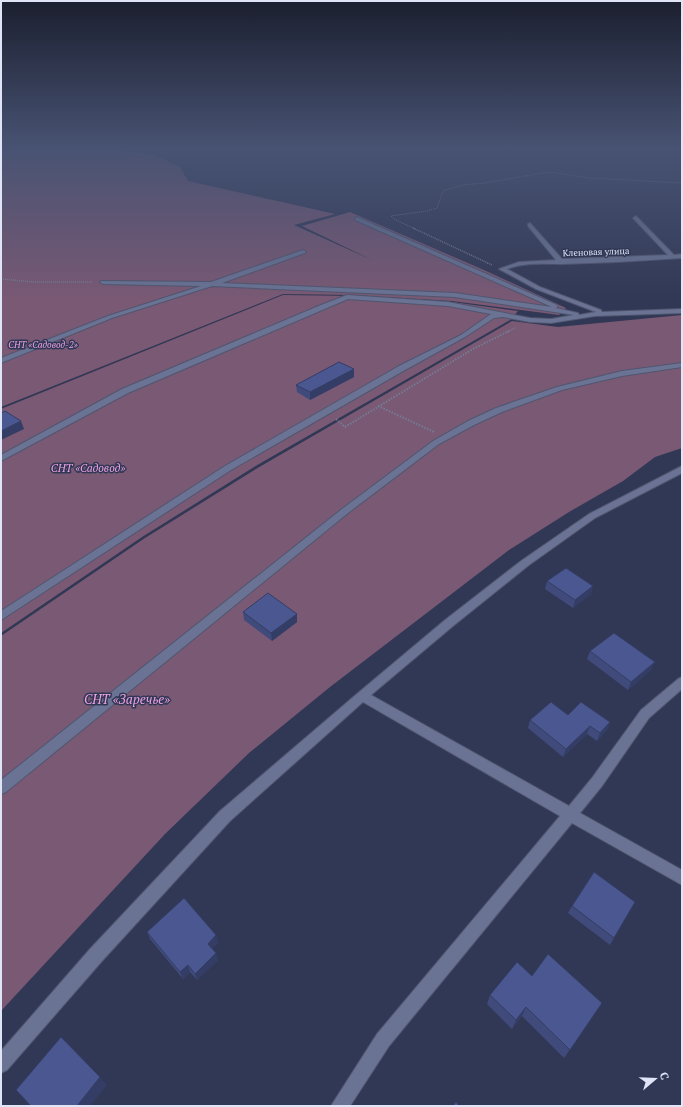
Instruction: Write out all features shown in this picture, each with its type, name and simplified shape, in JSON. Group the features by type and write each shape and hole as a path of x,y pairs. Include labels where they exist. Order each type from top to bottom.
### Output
{"street":[{"path":"636,218 673,257"},
{"path":"358,219 556,306 559,310"},
{"path":"530,225 561,262"},
{"path":"1,361 110,317 212,284 303,252"},
{"name":"Кленовая улица","path":"502,269 512,264 682,256"},
{"path":"502,269 538,288 587,307 608,313"},
{"path":"103,282 212,284 455,295 559,310 580,315"},
{"path":"1,458 125,391 347,297 448,304 530,320 551,321 580,315 682,311"},
{"path":"1,616 228,468 382,379 463,336 492,316 509,316"},
{"path":"1,788 346,510 445,437 472,422 529,399 616,375 682,365"},
{"path":"1,1064 96,955 225,816 362,696 455,618 525,563 592,516 682,469"},
{"path":"340,1106 383,1040 598,782 645,714 682,682"},
{"path":"362,696 682,878"}],"path":[{"path":"440,199 437,208 427,211 391,216 394,219 502,269"},
{"path":"1,279 34,282 103,282"},
{"path":"327,412 345,427 473,349 530,320"},
{"path":"378,406 445,437"}],"green space":[{"name":"СНТ «Садовод-2»","path":"1,199 267,199 335,214 294,225 372,260 302,226 350,212 484,270 566,308 559,315 452,301 352,295 283,294 1,407"},
{"name":"СНТ «Садовод»","path":"283,295 353,296 452,302 518,311 510,320 259,464 142,537 1,633 1,409"},
{"name":"СНТ «Заречье»","path":"682,315 682,448 655,457 623,481 569,512 509,550 330,687 249,753 165,834 1,1011 1,636 145,538 261,466 512,321 558,327"}],"building":[{"path":"339,362 354,369 310,392 296,385"},
{"path":"5,411 21,421 1,431 1,413"},
{"path":"566,568 593,586 575,600 547,581"},
{"path":"268,593 297,614 271,633 243,612"},
{"path":"614,633 655,662 631,682 590,651"},
{"path":"551,702 568,715 581,702 610,722 600,733 590,726 566,749 530,720"},
{"path":"594,872 635,902 614,938 572,906"},
{"path":"184,898 216,935 208,944 216,953 195,974 188,965 180,972 147,932"},
{"path":"548,954 602,1003 570,1050 526,1007 516,1020 490,995 517,962 532,976"},
{"path":"61,1037 100,1077 77,1106 31,1106 16,1090"},
{"path":"456,1102 459,1106 453,1106"}]}
